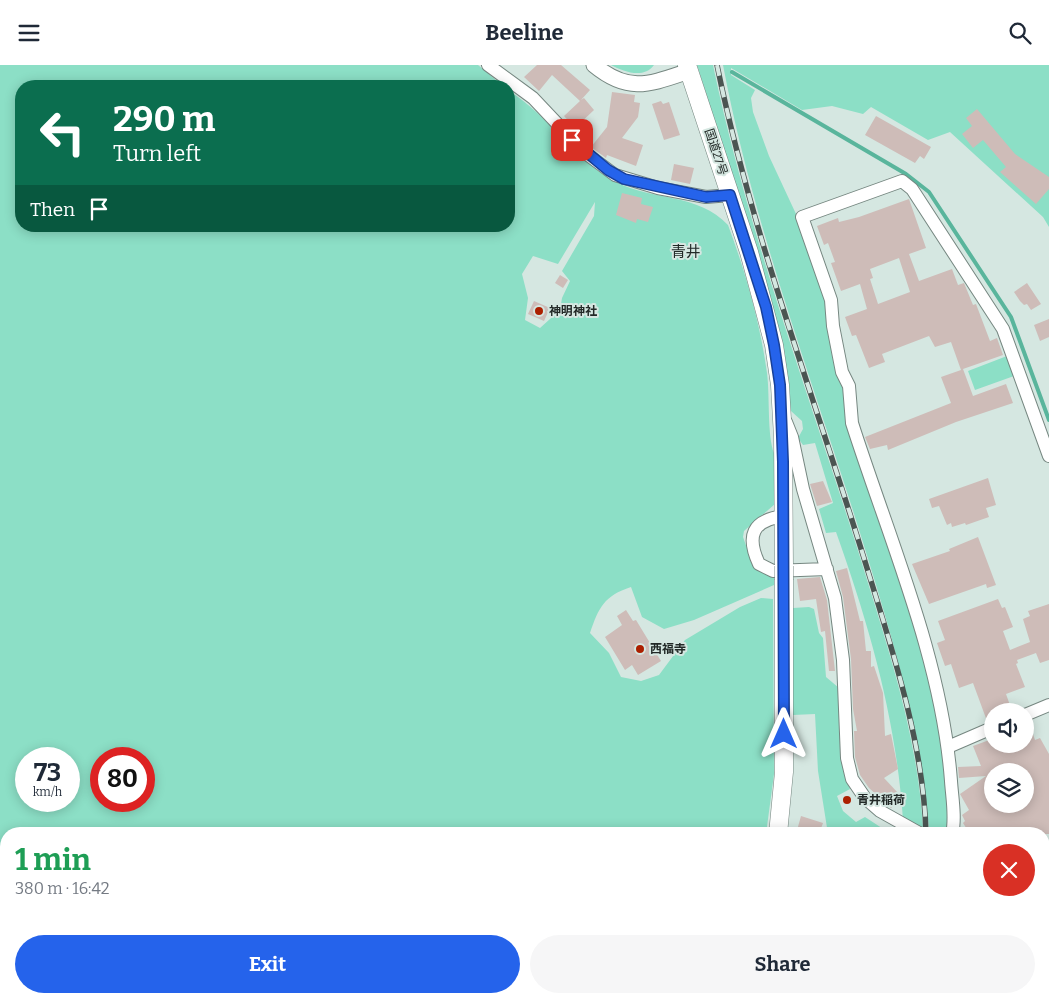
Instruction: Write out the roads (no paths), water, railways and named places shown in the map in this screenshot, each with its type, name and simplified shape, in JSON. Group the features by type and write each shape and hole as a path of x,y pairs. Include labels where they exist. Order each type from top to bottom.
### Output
{"highway":[{"name":"国道27号","path":"688,68 770,325 777,364 782,413 784,515 784,773 779,827"}],"main road":[{"path":"594,65 618,81 634,85 652,83 688,68"}],"street":[{"path":"488,65 509,80"},
{"path":"515,84 533,97 584,152 615,175 658,188 706,197 730,195"},
{"path":"952,827 948,747 944,718 927,652 852,423 849,386 842,372 833,326 831,300 802,217 902,181 912,189 1002,329 1049,456"},
{"path":"782,413 792,437 803,489 834,598 843,660 847,758 852,779 865,798 880,811 909,827"},
{"path":"784,515 767,520 752,534 751,539 759,564 773,571 827,569"},
{"path":"1034,711 1049,705"},
{"path":"948,747 984,731"}],"waterway":[{"path":"732,72 906,174 929,192 1011,317 1049,420"}],"railway":[{"path":"717,65 731,129 766,255 897,666 920,767 926,827"}],"place":[{"name":"神明神社","path":"539,311"},
{"name":"西福寺","path":"640,649"},
{"name":"青井稲荷","path":"847,800"}],"district":[{"name":"青井","path":"686,252"}]}
